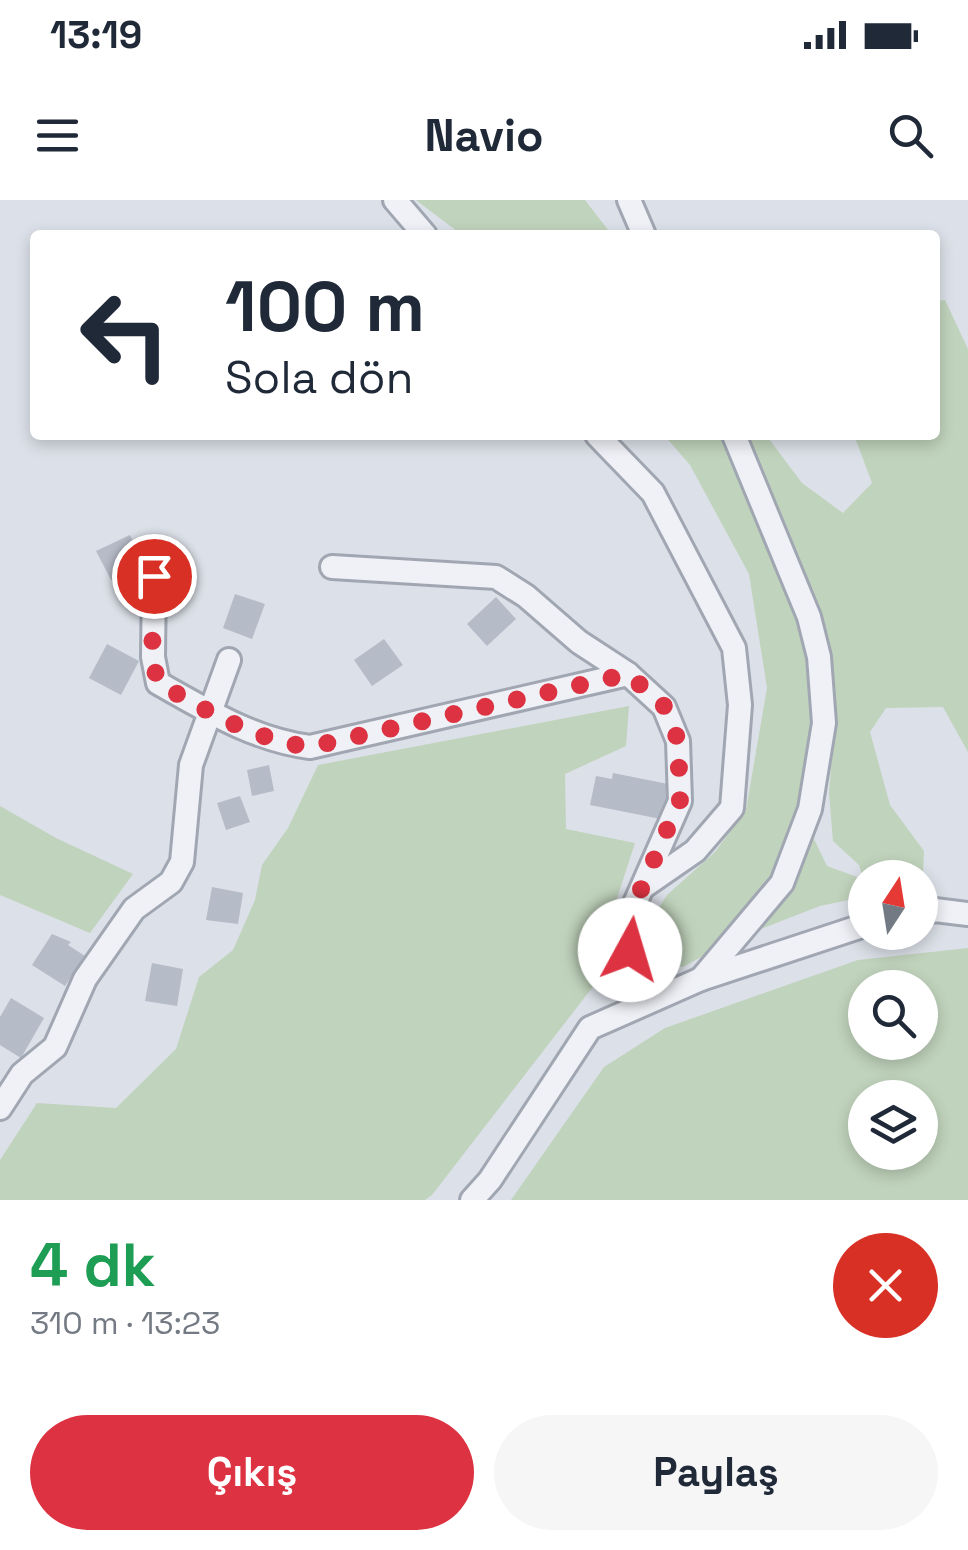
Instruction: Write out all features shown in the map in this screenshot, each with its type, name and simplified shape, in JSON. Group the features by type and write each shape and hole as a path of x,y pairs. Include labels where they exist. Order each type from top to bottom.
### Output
{"street":[{"path":"628,200 642,230"},
{"path":"403,208 421,230"},
{"path":"601,440 653,493 706,591 734,648 740,705 732,808 695,852 641,889"},
{"path":"701,979 782,882 810,809 824,723 819,657 809,617 736,440"},
{"path":"332,567 496,578 526,596 664,706 678,740 680,800 625,926 640,1004"},
{"path":"154,576 152,658 158,683 211,713 280,743 310,747 628,674"},
{"path":"0,1108 22,1074 54,1047 86,980 134,908 171,882 182,862 191,764 229,660"},
{"path":"938,910 968,914"},
{"path":"472,1200 490,1180 590,1028 701,979 848,931"}],"green space":[{"path":"416,200 585,200 608,230 455,230"},
{"path":"940,300 945,300 968,349 968,752 943,707 886,708 870,732 890,805 924,851 924,860 854,860 833,841 829,793 835,720 812,587 819,716 814,839 827,866 848,874 848,900 820,906 730,941 683,967 653,963 646,928 667,895 715,852 746,810 767,688 749,574 690,465 668,440 770,440 802,483 843,513 872,483 856,440 940,440"},
{"path":"629,706 626,746 565,774 566,829 635,843 604,938 595,984 432,1195 425,1200 0,1200 0,1160 37,1103 116,1108 176,1049 199,977 233,950 255,900 262,865 288,828 318,765"},
{"path":"0,806 133,874 90,933 0,895"},
{"path":"968,948 968,1200 511,1200 604,1067 665,1028 858,960"}],"building":[{"path":"130,535 144,563 111,580 96,551"},
{"path":"235,594 265,604 252,639 223,628"},
{"path":"496,597 516,619 487,646 467,624"},
{"path":"384,639 403,665 372,686 354,660"},
{"path":"107,644 139,661 121,695 89,678"},
{"path":"269,765 274,791 252,796 247,770"},
{"path":"613,773 673,785 666,820 590,805 596,776 612,779"},
{"path":"240,796 250,822 226,830 217,803"},
{"path":"212,887 243,893 238,924 206,920"},
{"path":"52,934 71,942 68,945 85,956 65,986 32,965"},
{"path":"152,963 183,969 177,1006 145,1001"},
{"path":"11,998 44,1018 21,1058 0,1045 0,1017"}],"route":[{"path":"154,576 152,658 158,683 211,713 280,743 310,747 628,674 664,706 678,740 680,800 625,926 630,950"}]}
